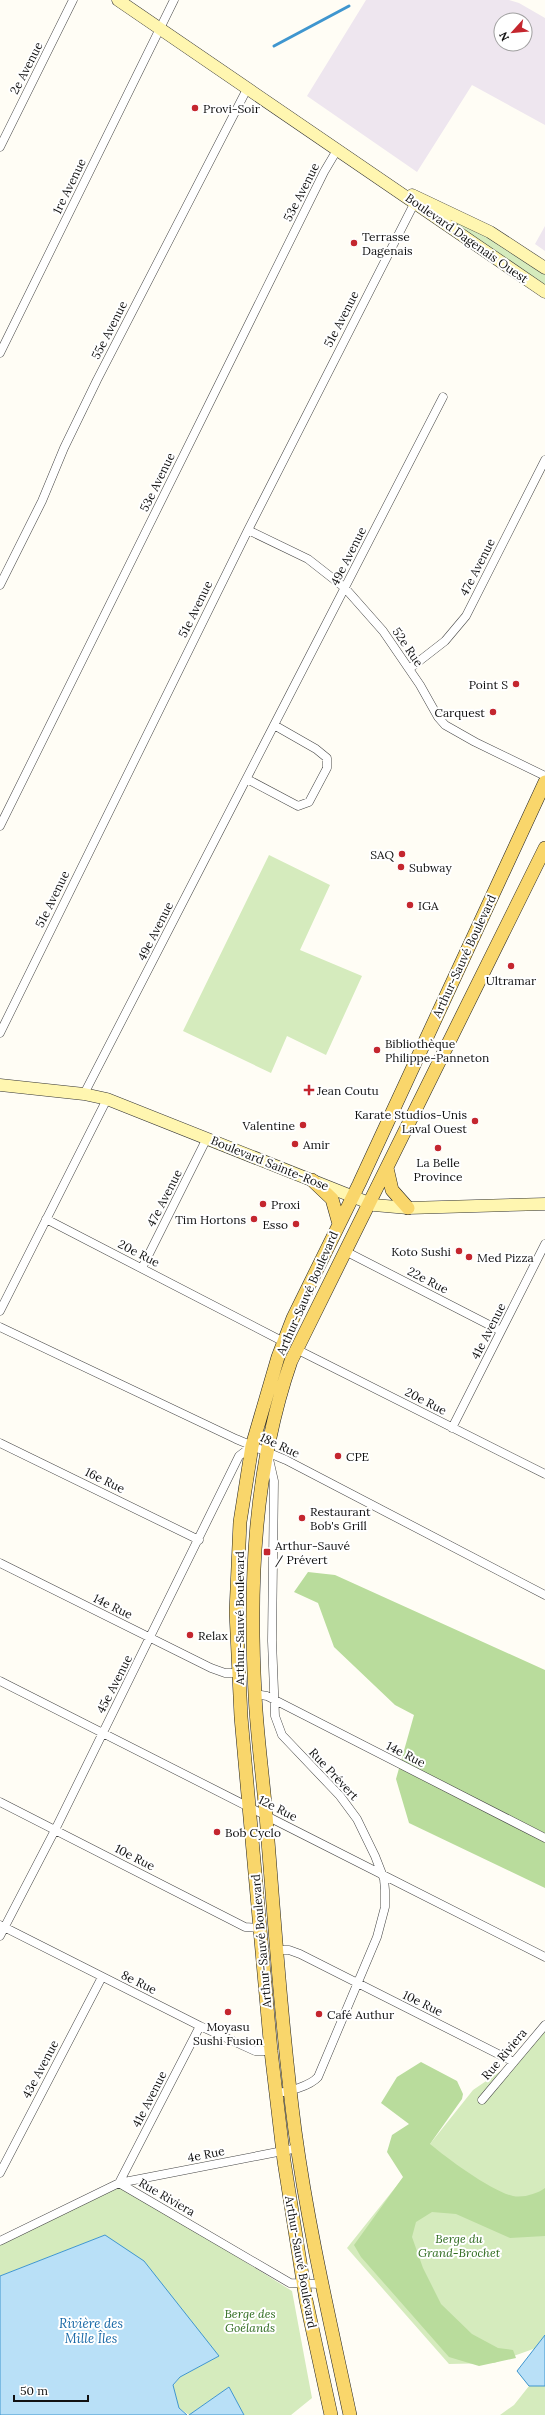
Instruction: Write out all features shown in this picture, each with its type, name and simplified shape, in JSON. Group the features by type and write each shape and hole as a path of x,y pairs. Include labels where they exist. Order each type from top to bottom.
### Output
{"main road":[{"name":"Boulevard Dagenais Ouest","path":"118,0 337,150 416,200 545,292"},
{"name":"Boulevard Dagenais Ouest","path":"416,200 490,232 545,268"},
{"name":"Arthur-Sauvé Boulevard","path":"331,2415 304,2285 283,2151 271,2051 248,1806 238,1673 236,1612 238,1555 252,1446 284,1342 545,782"},
{"name":"Arthur-Sauvé Boulevard","path":"350,2415 321,2284 290,2091 255,1694 253,1608 255,1551 269,1436 296,1348 387,1168 545,848"},
{"name":"Boulevard Sainte-Rose","path":"0,1085 84,1094 107,1099 369,1203 408,1208 545,1204"},
{"path":"387,1168 392,1190 408,1208"},
{"path":"312,1180 332,1199 339,1224"}],"street":[{"name":"2e Avenue","path":"0,147 73,0"},
{"name":"1re Avenue","path":"0,354 174,0"},
{"name":"55e Avenue","path":"0,585 42,501 64,448 97,380 247,89"},
{"name":"53e Avenue","path":"0,826 324,172 337,150"},
{"name":"51e Avenue","path":"0,1033 248,530 416,200"},
{"name":"49e Avenue","path":"84,1094 443,397"},
{"name":"47e Avenue","path":"409,669 445,642 466,616 545,460"},
{"name":"52e Rue","path":"248,530 308,559 345,588 383,631 409,669 438,717 445,725 465,737 545,776"},
{"path":"247,779 298,806 309,802 327,768 327,758 316,749 274,725"},
{"path":"0,1311 107,1099"},
{"name":"47e Avenue","path":"142,1268 208,1138"},
{"name":"20e Rue","path":"46,1219 284,1342"},
{"name":"41e Avenue","path":"452,1428 545,1244"},
{"name":"22e Rue","path":"345,1251 501,1331"},
{"name":"18e Rue","path":"0,1327 267,1453 286,1460 545,1594"},
{"name":"20e Rue","path":"296,1348 545,1474"},
{"name":"16e Rue","path":"0,1443 199,1540"},
{"name":"45e Avenue","path":"0,1936 2,1926 55,1830 151,1638 239,1456 252,1446"},
{"name":"Rue Prévert","path":"267,1453 274,1481 273,1700 275,1716 282,1734 352,1812 366,1836 382,1875 385,1890 383,1916 358,1985 318,2077 313,2082 290,2091 276,2093"},
{"name":"14e Rue","path":"0,1564 212,1668 225,1673 238,1673"},
{"name":"12e Rue","path":"0,1682 545,1957"},
{"name":"14e Rue","path":"255,1694 265,1695 545,1838"},
{"name":"10e Rue","path":"0,1802 245,1927 260,1928"},
{"name":"8e Rue","path":"2,1926 200,2026 256,2051 271,2051"},
{"name":"10e Rue","path":"277,1950 289,1950 300,1954 358,1985 514,2062"},
{"name":"43e Avenue","path":"0,2173 102,1977"},
{"name":"Rue Riviera","path":"482,2100 545,2025"},
{"name":"41e Avenue","path":"120,2183 200,2026"},
{"name":"4e Rue","path":"120,2183 298,2148"},
{"name":"Rue Riviera","path":"0,2241 120,2183 290,2283 304,2285 321,2284"}],"shaded area":[{"path":"366,0 509,0 519,3 545,18 545,125 472,85 417,172 307,96"},
{"path":"545,226 545,251 535,244"}],"green space":[{"path":"444,216 502,245 545,273 545,286"},
{"path":"269,855 330,885 300,950 362,976 326,1055 287,1036 271,1073 183,1031"},
{"path":"308,1572 335,1575 545,1670 545,1888 409,1823 396,1779 414,1715 395,1705 334,1647 318,1603 294,1592"},
{"name":"Berge du Grand-Brochet","path":"545,2025 545,2415 500,2415 514,2405 529,2386 517,2371 536,2348 494,2363 449,2364 347,2248 473,2090 514,2062"},
{"path":"421,2062 457,2081 463,2094 462,2099 430,2144 470,2174 504,2193 513,2196 525,2196 545,2188 545,2236 510,2238 456,2214 432,2212 416,2222 412,2237 423,2268 441,2304 472,2334 498,2348 513,2350 516,2358 479,2366 449,2357 361,2257 354,2245 403,2177 387,2152 392,2135 409,2124 381,2103 397,2077"},
{"name":"Berge des Goélands","path":"119,2183 292,2291 312,2398 291,2415 244,2415 229,2387 189,2415 179,2408 173,2386 180,2377 219,2356 105,2235 0,2276 0,2241"}],"water":[{"name":"Rivière des Mille Îles","path":"105,2235 144,2261 219,2356 180,2377 173,2385 179,2408 187,2415 0,2415 0,2276"},
{"path":"545,2335 545,2386 529,2386 517,2371"},
{"path":"229,2387 244,2415 189,2415"}],"waterway":[{"path":"274,46 349,6"}],"place":[{"name":"Provi-Soir","path":"195,108"},
{"name":"Terrasse Dagenais","path":"354,243"},
{"name":"Point S","path":"516,684"},
{"name":"Carquest","path":"493,712"},
{"name":"SAQ","path":"402,854"},
{"name":"Subway","path":"401,867"},
{"name":"IGA","path":"410,905"},
{"name":"Ultramar","path":"511,966"},
{"name":"Bibliothèque Philippe-Panneton","path":"377,1050"},
{"name":"Jean Coutu","path":"309,1090"},
{"name":"Karate Studios-Unis Laval Ouest","path":"475,1121"},
{"name":"Valentine","path":"303,1125"},
{"name":"Amir","path":"295,1144"},
{"name":"La Belle Province","path":"438,1148"},
{"name":"Proxi","path":"263,1204"},
{"name":"Tim Hortons","path":"254,1219"},
{"name":"Esso","path":"296,1224"},
{"name":"Koto Sushi","path":"459,1251"},
{"name":"Med Pizza","path":"469,1257"},
{"name":"CPE","path":"338,1456"},
{"name":"Restaurant Bob's Grill","path":"302,1518"},
{"name":"Arthur-Sauvé / Prévert","path":"267,1552"},
{"name":"Relax","path":"190,1635"},
{"name":"Bob Cyclo","path":"217,1832"},
{"name":"Moyasu Sushi Fusion","path":"228,2012"},
{"name":"Café Authur","path":"319,2014"}]}
